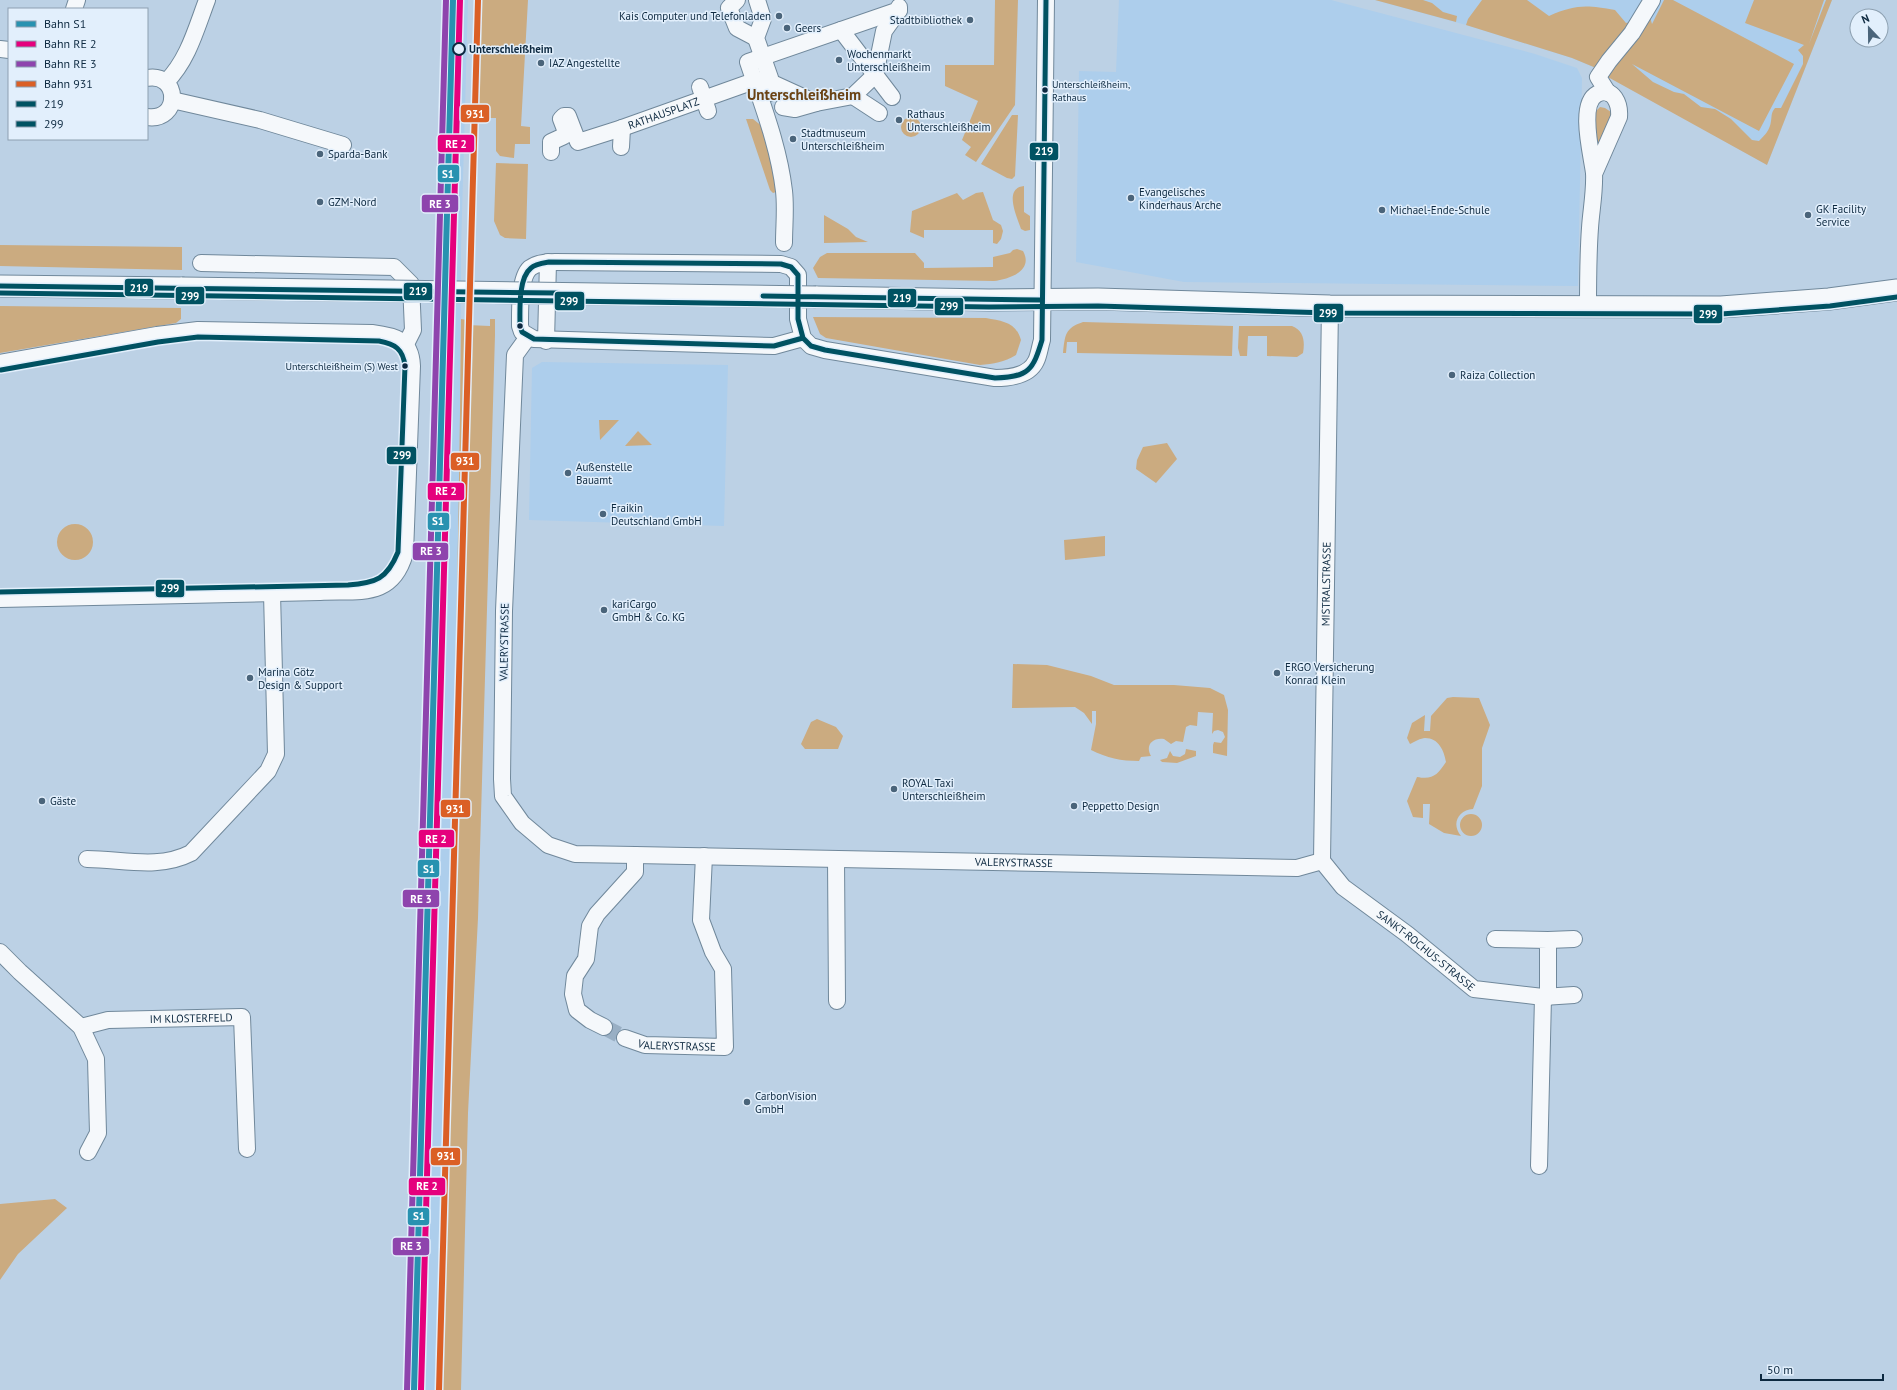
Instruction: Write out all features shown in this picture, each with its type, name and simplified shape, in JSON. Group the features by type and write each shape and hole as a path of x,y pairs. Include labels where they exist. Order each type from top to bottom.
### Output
{"main road":[{"path":"0,286 1199,302 1330,306 1588,308 1721,307 1829,299 1897,290"}],"street":[{"path":"166,82 177,71 185,59 207,0"},
{"path":"737,0 729,8 737,28 745,35 763,57 770,82 776,106 768,122"},
{"path":"745,35 763,19 758,0"},
{"path":"803,338 774,346 546,341 528,336 522,332 520,326 523,281 531,268 548,262 781,264 791,267 798,275 798,319 803,338 811,346 825,350 994,378 1007,378 1027,372 1036,362 1042,340 1041,300 1046,0"},
{"path":"1594,174 1619,117 1620,107 1616,98 1608,93 1598,77 1632,33 1652,0"},
{"path":"784,243 784,187 768,122 748,62 901,11"},
{"path":"776,106 795,108 853,96 875,75 884,31 901,11"},
{"path":"841,30 892,97"},
{"path":"148,78 155,77 166,82 170,89 172,100 168,110 164,114 153,118 148,117"},
{"name":"RATHAUSPLATZ","path":"551,152 551,142 564,136 566,132 561,119 564,116 568,116 578,142 754,81 770,82 816,103"},
{"path":"1588,308 1589,244 1594,174 1589,145 1588,112 1591,101 1598,94 1608,93"},
{"path":"853,96 879,113"},
{"path":"172,100 260,120 343,145"},
{"name":"RATHAUSPLATZ","path":"621,147 622,128"},
{"path":"546,341 548,262"},
{"path":"201,263 394,267 411,284 413,330 406,344"},
{"name":"MISTRALSTRASSE","path":"1322,861 1330,306"},
{"path":"0,363 157,335 198,330 372,333 392,336 406,344 412,353 405,553 402,565 395,577 384,585 373,589 272,593 0,599"},
{"name":"VALERYSTRASSE","path":"528,336 515,355 504,611 503,796 522,823 548,845 575,854 1298,868 1322,861"},
{"path":"87,859 128,862 173,861 181,858 191,853 268,771 276,754 272,593"},
{"path":"604,1027 590,1020 577,1010 572,994 575,976 586,959 590,926 596,914 635,872 635,855"},
{"name":"VALERYSTRASSE","path":"625,1038 645,1045 725,1047 723,969 713,952 701,920 704,856"},
{"path":"836,859 837,1001"},
{"name":"SANKT-ROCHUS-STRASSE","path":"1322,861 1343,888 1407,934 1474,989 1545,997 1574,995"},
{"path":"1495,938 1548,940 1574,939"},
{"path":"1538,1166 1548,940"},
{"path":"0,952 81,1027 96,1059 98,1133 88,1152"},
{"name":"IM KLOSTERFELD","path":"81,1027 108,1020 242,1017 247,1149"}],"shaded area":[{"path":"450,0 468,0 461,250 460,494 436,1390 403,1390 412,1151 437,326 443,248"},
{"path":"477,0 528,0 521,126 530,127 530,144 515,144 514,158 500,156 496,151 496,118 475,118"},
{"path":"995,0 1018,0 1015,105 976,162 965,155 971,147 962,140 978,101 945,86 945,65 994,65"},
{"name":"Michael-Ende-Schule","path":"1119,0 1331,0 1535,54 1577,68 1582,78 1578,286 1184,282 1076,262 1079,71 1116,72"},
{"path":"1375,0 1832,0 1767,165 1596,68 1572,58 1466,25"},
{"path":"1375,0 1423,0 1432,3 1443,12 1457,16 1456,22"},
{"path":"1482,0 1527,0 1549,16 1567,9 1597,7 1615,10 1626,23 1635,21 1596,68 1572,58 1466,25 1468,19"},
{"path":"1664,0 1673,0 1794,64 1759,131 1632,64 1653,82 1674,92 1684,94 1701,107 1715,109 1731,119 1752,140 1759,141 1768,130 1775,108 1781,108 1803,64 1803,56 1798,50 1804,45 1745,23 1754,0 1824,0 1809,44 1826,0 1832,0 1767,165 1606,76 1650,17 1652,24"},
{"path":"1600,107 1611,112 1611,118 1600,147 1596,146 1594,113"},
{"path":"1012,115 1018,115 1015,176 1012,179 1007,178 981,164"},
{"path":"911,117 918,120 921,127 918,134 911,137 904,134 901,127 904,120"},
{"path":"746,119 753,119 763,127 779,191 773,193 770,190"},
{"path":"496,163 528,164 526,239 505,238 500,235 494,221"},
{"path":"1024,186 1024,212 1030,216 1030,230 1025,231 1021,229 1013,204 1014,192 1018,188"},
{"path":"983,192 993,220 1001,225 1003,231 1001,239 997,244 993,243 993,230 924,230 924,238 910,232 912,211 957,193 963,200 976,193"},
{"path":"824,215 848,229 856,237 868,242 824,243"},
{"path":"0,245 182,247 182,270 0,266"},
{"path":"1017,249 1023,251 1026,258 1023,269 1013,276 994,281 818,278 813,268 820,257 827,253 915,253 924,263 924,268 993,267 993,257 1010,253"},
{"path":"0,306 181,308 181,319 176,323 0,353"},
{"path":"813,317 986,318 1008,323 1016,329 1021,340 1016,355 999,362 980,365 826,338 820,334"},
{"path":"461,319 467,320 467,325 490,326 490,319 495,319 495,335 478,918 468,1113 461,1390 436,1390 454,721"},
{"path":"1083,322 1233,326 1232,356 1077,353 1077,342 1067,342 1066,353 1063,353 1064,341 1067,333 1077,324"},
{"path":"1239,326 1292,326 1299,331 1303,337 1303,353 1297,357 1267,356 1267,336 1248,336 1247,356 1240,356 1238,348"},
{"path":"542,362 728,365 724,526 529,520 532,368"},
{"path":"599,420 619,420 600,440"},
{"path":"638,431 652,445 625,446"},
{"path":"1167,443 1177,459 1156,483 1136,469 1137,460 1143,447"},
{"path":"79,524 88,529 92,535 92,549 88,555 79,560 71,560 62,555 58,549 57,538 62,529 68,525"},
{"path":"1105,536 1105,556 1065,560 1064,540"},
{"path":"1013,664 1047,665 1091,676 1114,685 1174,685 1210,688 1224,695 1228,710 1227,756 1213,753 1214,742 1221,743 1225,737 1223,732 1218,730 1214,731 1212,734 1213,713 1198,712 1197,726 1190,725 1186,727 1183,742 1176,741 1171,744 1164,739 1156,739 1149,746 1151,756 1141,757 1139,761 1114,758 1097,753 1091,750 1096,724 1096,711 1092,711 1092,724 1084,713 1075,707 1012,708"},
{"path":"1447,698 1479,698 1490,725 1482,748 1482,786 1473,809 1463,812 1456,822 1461,836 1444,833 1429,824 1430,804 1423,804 1423,818 1413,817 1407,801 1417,777 1427,778 1434,776 1446,762 1440,746 1434,740 1423,738 1410,744 1407,738 1412,723 1425,715 1424,731 1430,731 1431,716"},
{"path":"817,719 836,727 843,736 838,749 805,749 801,744 811,722"},
{"path":"1186,749 1196,751 1196,756 1177,763 1162,762 1160,760 1167,758 1170,751 1173,756 1180,757 1185,754"},
{"path":"1471,814 1479,817 1482,825 1479,833 1471,836 1463,833 1460,825 1463,817"},
{"path":"55,1199 67,1208 18,1254 0,1280 0,1204"}],"tunnel":[{"path":"604,1027 625,1038"}],"rail line":[{"name":"S1","path":"414,1390 453,0"},
{"name":"931","path":"439,1390 478,0"}],"transit line":[{"path":"407,1390 446,0"},
{"path":"421,1390 460,0"},
{"name":"219","path":"803,338 811,346 825,350 995,378 1015,376 1028,370 1032,365 1042,340 1046,0"},
{"name":"219","path":"549,262 781,264 791,267 798,275 798,319 803,338 774,346 534,339 522,332 520,326 522,287 524,279 531,268 549,262"},
{"name":"219","path":"0,286 557,293"},
{"name":"299","path":"0,293 989,307 1098,306 1330,313 1721,314 1830,306 1897,297"},
{"name":"219","path":"763,296 1041,300"},
{"name":"299","path":"0,592 348,585 366,583 379,578 385,574 398,552 405,366 402,355 397,348 379,341 198,337 158,342 1,370"}],"place":[{"name":"Kais Computer und Telefonladen","path":"779,16"},
{"name":"Stadtbibliothek","path":"970,20"},
{"name":"Geers","path":"787,28"},
{"name":"Unterschleißheim","path":"459,49"},
{"name":"Wochenmarkt Unterschleißheim","path":"839,60"},
{"name":"IAZ Angestellte","path":"541,63"},
{"name":"Unterschleißheim, Rathaus","path":"1045,90"},
{"name":"Rathaus Unterschleißheim","path":"899,120"},
{"name":"Stadtmuseum Unterschleißheim","path":"793,139"},
{"name":"Sparda-Bank","path":"320,154"},
{"name":"Evangelisches Kinderhaus Arche","path":"1131,198"},
{"name":"GZM-Nord","path":"320,202"},
{"name":"Michael-Ende-Schule","path":"1382,210"},
{"name":"GK Facility Service","path":"1808,215"},
{"name":"Unterschleißheim (S) West","path":"405,366"},
{"name":"Raiza Collection","path":"1452,375"},
{"name":"Außenstelle Bauamt","path":"568,473"},
{"name":"Fraikin Deutschland GmbH","path":"603,514"},
{"name":"kariCargo GmbH & Co. KG","path":"604,610"},
{"name":"ERGO Versicherung Konrad Klein","path":"1277,673"},
{"name":"Marina Götz Design & Support","path":"250,678"},
{"name":"ROYAL Taxi Unterschleißheim","path":"894,789"},
{"name":"Gäste","path":"42,801"},
{"name":"Peppetto Design","path":"1074,806"},
{"name":"CarbonVision GmbH","path":"747,1102"}],"district":[{"name":"Unterschleißheim","path":"804,95"}]}
